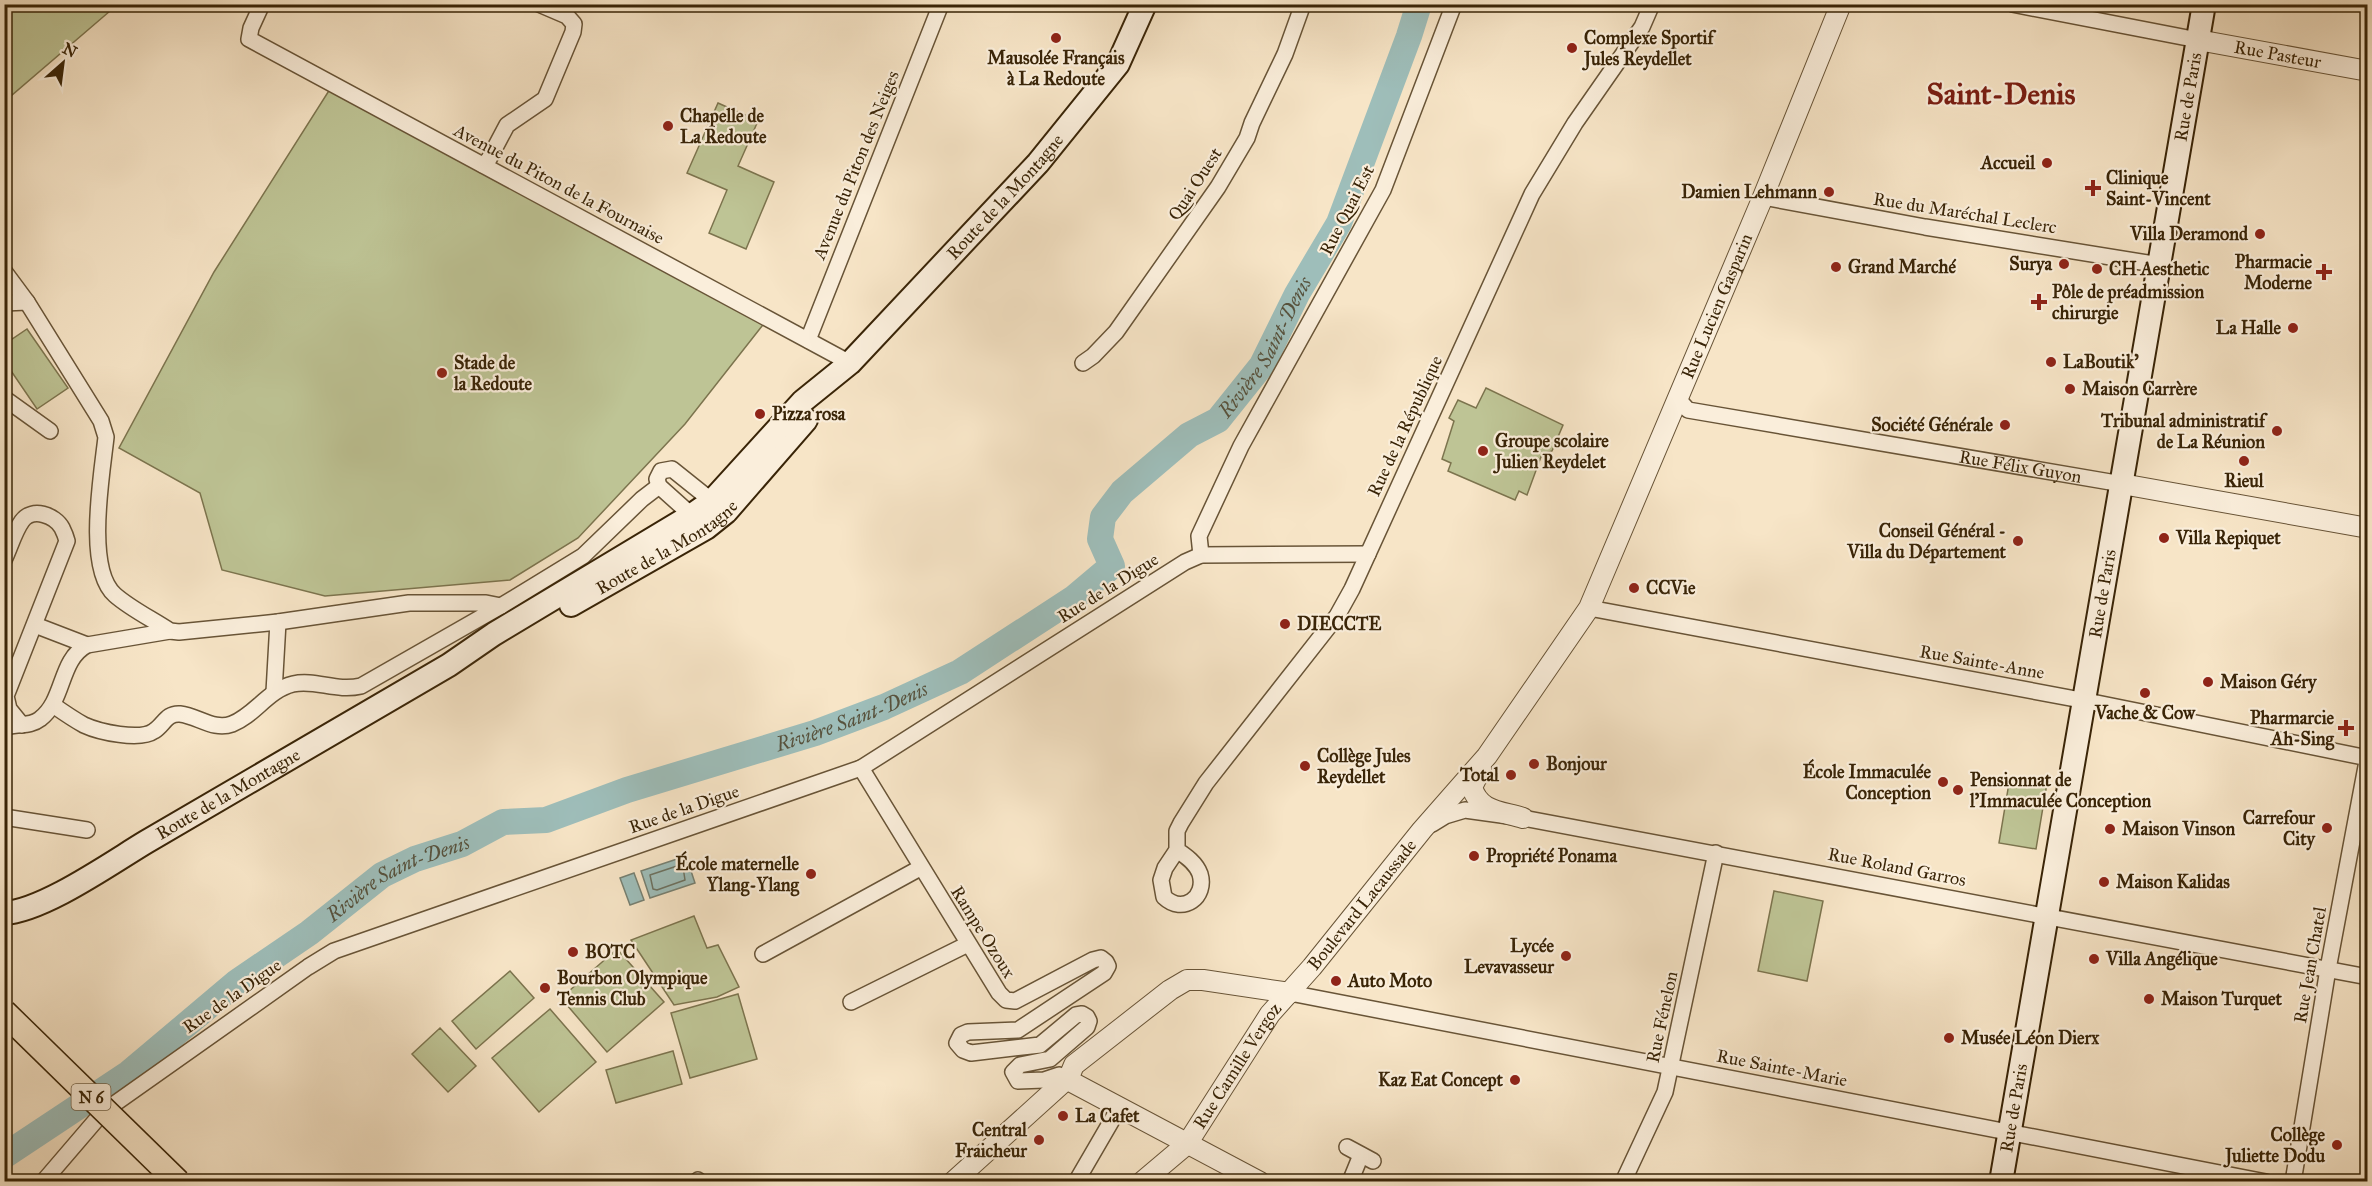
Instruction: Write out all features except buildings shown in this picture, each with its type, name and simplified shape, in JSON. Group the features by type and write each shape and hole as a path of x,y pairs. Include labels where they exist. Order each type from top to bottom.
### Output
{"main road":[{"name":"Route de la Montagne","path":"4,913 14,913 38,904 449,665 494,634 699,522 719,506 803,401 845,368 1038,163 1118,64 1145,4"},
{"name":"Rue de Paris","path":"2001,1182 2204,4"},
{"name":"N 6","path":"4,1012 178,1182"},
{"name":"N 6","path":"4,1034 156,1182"}],"street":[{"name":"Avenue du Piton de la Fournaise","path":"262,4 251,28 249,39 808,340 845,368"},
{"path":"483,165 489,159 507,125 545,99 573,32 574,24 567,16 538,4"},
{"name":"Avenue du Piton des Neiges","path":"808,340 941,4"},
{"name":"Quai Ouest","path":"1083,363 1116,332 1224,177 1248,138 1252,123 1285,54 1303,4"},
{"name":"Rue Quai Est","path":"1201,555 1199,536 1241,446 1383,190 1454,4"},
{"name":"Rue de la République","path":"1177,849 1177,831 1206,783 1337,616 1352,589 1532,194 1575,123 1642,27 1652,4"},
{"name":"Rue Lucien Gasparin","path":"1589,608 1763,197 1841,4"},
{"name":"Rue Pasteur","path":"2012,4 2367,71"},
{"name":"Rue du Maréchal Leclerc","path":"1763,197 1925,227 2160,265"},
{"path":"4,271 27,302 93,407 104,429 106,437 97,537 102,572 114,594 170,631"},
{"path":"4,303 27,302"},
{"path":"4,398 50,431"},
{"name":"Rue Félix Guyon","path":"1678,399 1688,410 2367,528"},
{"path":"699,522 659,486 657,480 661,471 672,469 719,506"},
{"path":"53,705 86,726 142,736 155,731 170,716 178,714 211,724 230,725 240,720 274,692 295,683 348,689 361,686 583,556 642,499 659,486"},
{"path":"4,560 22,520 28,516 36,513 47,515 62,527 67,541 6,696 9,709 22,725"},
{"name":"Rue de la Digue","path":"44,1182 103,1112 334,951 861,768 1185,562 1201,555 1368,554"},
{"path":"4,728 40,720 53,705 70,661 80,649 87,645 170,631 188,632 278,622 409,603 486,603 501,606"},
{"name":"Rue Sainte-Anne","path":"1589,608 2367,757"},
{"name":"Boulevard Lacaussade","path":"1280,991 1487,756 1589,608"},
{"path":"274,692 278,622"},
{"path":"34,625 87,645"},
{"path":"1487,756 1472,787 1478,801 1485,807 1523,818"},
{"name":"Rue Jean Chatel","path":"2293,1182 2328,969 2367,757"},
{"name":"Rampe Ozoux","path":"861,768 920,868 999,993 1006,1000 1015,1001 1093,960 1101,958 1106,962 1108,966 1104,973 1018,1030 968,1032 961,1035 957,1043 963,1050 971,1053 1040,1045 1076,1015 1082,1014 1089,1021 1087,1027 1050,1059 1020,1065 1013,1072 1018,1081 1044,1080 1059,1075 1066,1079"},
{"name":"Rue Roland Garros","path":"1422,830 1457,811 1523,818 2048,915 2367,977"},
{"path":"4,816 87,830"},
{"name":"Rue Fénelon","path":"1623,1182 1665,1092 1716,853"},
{"path":"763,954 920,868"},
{"path":"850,1002 968,944"},
{"path":"953,1182 1066,1079 1074,1065 1170,990 1187,980 1203,980 1280,991"},
{"name":"Rue Camille Vergoz","path":"1142,1182 1187,1144 1270,1014 1280,991"},
{"name":"Rue Sainte-Marie","path":"1280,991 2266,1182"},
{"path":"1066,1079 1187,1144 1232,1175 1260,1182"},
{"path":"1076,1182 1119,1108"},
{"path":"1347,1147 1367,1158 1350,1182"}],"green space":[{"path":"5,4 117,4 117,5 5,101"},
{"name":"Stade de la Redoute","path":"330,89 766,321 685,424 578,538 510,580 325,596 222,570 200,493 119,448 214,272"},
{"path":"718,103 758,121 738,166 774,182 746,249 709,233 727,190 687,173"},
{"path":"27,329 68,388 37,409 5,362 5,344"},
{"path":"1486,388 1563,425 1552,451 1542,454 1527,495 1519,491 1515,500 1448,471 1451,463 1442,459 1454,421 1449,418 1458,400 1476,408"},
{"path":"2010,777 2047,783 2036,849 1999,843"},
{"path":"1774,891 1823,901 1807,981 1758,971"},
{"path":"694,916 707,948 718,945 739,987 717,997 674,1005 631,940"},
{"path":"617,949 664,1002 607,1052 561,998"},
{"path":"510,971 534,998 476,1049 452,1021"},
{"path":"738,994 757,1059 690,1078 671,1013"},
{"path":"550,1009 596,1062 539,1112 492,1058"},
{"path":"440,1028 476,1066 448,1092 412,1054"},
{"path":"673,1051 682,1084 616,1103 606,1070"}],"water":[{"path":"686,856 695,883 650,898 641,871"},
{"path":"634,873 644,900 630,905 620,878"}],"waterway":[{"name":"Rivière Saint-Denis","path":"4,1156 129,1073 237,982 309,933 382,875 415,859 462,844 503,822 546,820 627,790 815,733 884,707 960,672 1074,598 1112,566 1100,539 1103,517 1122,492 1189,435 1218,420 1262,365 1297,294 1339,223 1419,4"}],"place":[{"name":"Mausolée Français à La Redoute","path":"1056,38"},
{"name":"Complexe Sportif Jules Reydellet","path":"1572,48"},
{"name":"Chapelle de La Redoute","path":"668,126"},
{"name":"Accueil","path":"2047,163"},
{"name":"Clinique Saint-Vincent","path":"2093,188"},
{"name":"Damien Lehmann","path":"1829,192"},
{"name":"Villa Deramond","path":"2260,234"},
{"name":"Surya","path":"2064,264"},
{"name":"Grand Marché","path":"1836,267"},
{"name":"CH Aesthetic","path":"2097,269"},
{"name":"Pharmacie Moderne","path":"2324,272"},
{"name":"Pôle de préadmission chirurgie","path":"2039,302"},
{"name":"La Halle","path":"2293,328"},
{"name":"LaBoutik'","path":"2051,362"},
{"name":"Stade de la Redoute","path":"442,373"},
{"name":"Maison Carrère","path":"2070,389"},
{"name":"Pizza rosa","path":"760,414"},
{"name":"Société Générale","path":"2005,425"},
{"name":"Tribunal administratif de La Réunion","path":"2277,431"},
{"name":"Groupe scolaire Julien Reydelet","path":"1483,451"},
{"name":"Rieul","path":"2244,461"},
{"name":"Villa Repiquet","path":"2164,538"},
{"name":"Conseil Général - Villa du Département","path":"2018,541"},
{"name":"CCVie","path":"1634,588"},
{"name":"DIECCTE","path":"1285,624"},
{"name":"Maison Géry","path":"2208,682"},
{"name":"Vache & Cow","path":"2145,693"},
{"name":"Pharmarcie Ah-Sing","path":"2346,728"},
{"name":"Bonjour","path":"1534,764"},
{"name":"Collège Jules Reydellet","path":"1305,766"},
{"name":"Total","path":"1511,775"},
{"name":"École Immaculée Conception","path":"1943,782"},
{"name":"Pensionnat de l'Immaculée Conception","path":"1958,790"},
{"name":"Carrefour City","path":"2327,828"},
{"name":"Maison Vinson","path":"2110,829"},
{"name":"Propriété Ponama","path":"1474,856"},
{"name":"École maternelle Ylang-Ylang","path":"811,874"},
{"name":"Maison Kalidas","path":"2104,882"},
{"name":"BOTC","path":"573,952"},
{"name":"Lycée Levavasseur","path":"1566,956"},
{"name":"Villa Angélique","path":"2094,959"},
{"name":"Auto Moto","path":"1336,981"},
{"name":"Bourbon Olympique Tennis Club","path":"545,988"},
{"name":"Maison Turquet","path":"2149,999"},
{"name":"Musée Léon Dierx","path":"1949,1038"},
{"name":"Kaz Eat Concept","path":"1515,1080"},
{"name":"La Cafet","path":"1063,1116"},
{"name":"Central Fraicheur","path":"1039,1140"},
{"name":"Collège Juliette Dodu","path":"2337,1145"}],"district":[{"name":"Saint-Denis","path":"2001,94"}]}
